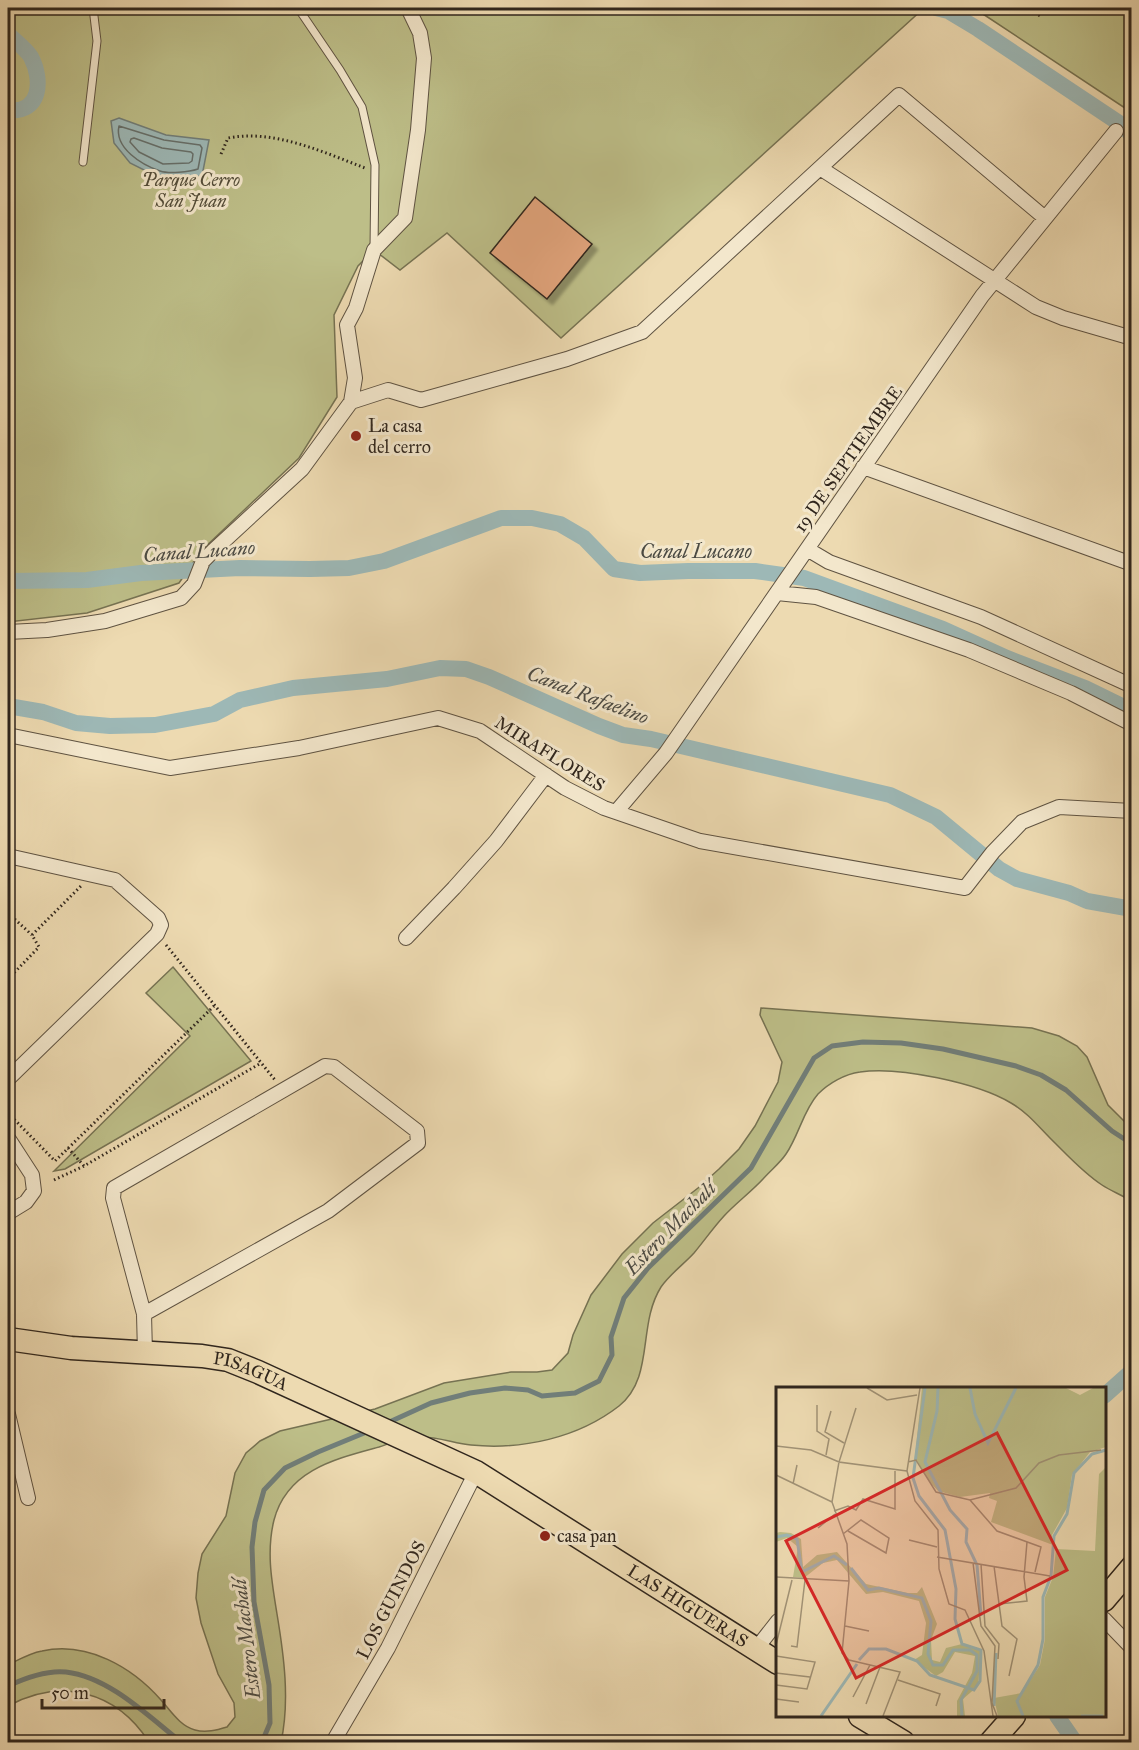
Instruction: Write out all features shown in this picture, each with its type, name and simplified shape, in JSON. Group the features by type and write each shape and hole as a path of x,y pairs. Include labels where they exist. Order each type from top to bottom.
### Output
{"main road":[{"name":"PISAGUA","path":"8,1339 71,1348 202,1356 228,1360 476,1472"},
{"name":"LAS HIGUERAS","path":"476,1472 776,1662"},
{"path":"1106,1598 1131,1567"},
{"path":"862,1717 903,1743"},
{"path":"991,1743 1013,1717"}],"street":[{"path":"8,632 47,630 105,621 181,598 194,584 203,561 302,469 351,402 355,378 347,325 356,308 374,250 405,218 418,130 424,58 420,33 408,8"},
{"path":"351,402 388,390 421,400 567,359 642,332 898,95 1045,218"},
{"name":"19 DE SEPTIEMBRE","path":"616,812 679,735 982,296 1116,131"},
{"path":"820,168 1036,307 1063,318 1131,338"},
{"path":"864,467 1131,563"},
{"path":"807,549 829,562 981,617 1131,686"},
{"path":"779,589 816,597 969,650 1071,693 1131,724"},
{"name":"MIRAFLORES","path":"8,735 170,768 299,747 438,718 480,731 565,788 616,812 700,841 965,888 993,852 1022,822 1059,807 1131,811"},
{"path":"406,938 496,841 546,775"},
{"path":"8,856 114,880 158,918 161,926 157,934 8,1079"},
{"path":"144,1314 328,1211 418,1143 417,1131 334,1067 325,1066 114,1188 113,1198 144,1314 145,1353"},
{"path":"8,1138 32,1175 34,1191 26,1202 8,1213"},
{"path":"8,1414 28,1498"},
{"name":"LOS GUINDOS","path":"333,1743 388,1648 476,1472"},
{"path":"1106,1621 1131,1648"},
{"path":"756,1650 776,1622"}],"lane":[{"path":"83,162 97,41 93,8"},
{"path":"298,8 362,107 375,165 374,250"}],"path":[{"path":"1027,8 1042,17"},
{"path":"221,154 228,138 266,137 312,148 375,172"},
{"path":"32,935 93,874"},
{"path":"8,913 32,935 39,947 8,979"},
{"path":"157,934 284,1090"},
{"path":"8,1113 55,1161 214,1006"},
{"path":"54,1180 84,1166 261,1063"},
{"path":"68,1148 84,1166"}],"green space":[{"name":"Parque Cerro San Juan","path":"8,8 924,8 561,338 447,233 400,270 374,250 358,266 334,315 337,397 299,458 201,551 179,583 87,613 8,622"},
{"path":"973,8 1131,8 1131,112 986,16"},
{"path":"173,967 251,1061 65,1169 54,1171 190,1036 146,993"},
{"path":"761,1008 1032,1028 1059,1036 1077,1046 1087,1057 1108,1105 1131,1128 1131,1201 1090,1176 1024,1112 997,1096 959,1083 916,1074 876,1071 854,1073 843,1077 818,1094 786,1154 724,1216 694,1253 661,1287 649,1318 642,1366 637,1381 630,1394 619,1406 603,1417 568,1434 510,1446 471,1445 425,1437 403,1439 330,1462 301,1478 290,1489 280,1503 274,1520 270,1544 286,1695 281,1742 149,1742 136,1725 104,1701 86,1694 67,1691 48,1692 28,1697 8,1706 8,1665 38,1652 59,1649 76,1650 92,1653 122,1667 149,1688 176,1718 190,1728 207,1731 227,1727 235,1717 234,1703 218,1674 201,1623 196,1598 202,1554 226,1516 235,1473 246,1453 260,1441 280,1431 375,1409 444,1383 511,1372 552,1370 568,1353 573,1335 591,1295 622,1254 653,1223 719,1169 739,1149 755,1126 778,1082 782,1062 760,1015"}],"water":[{"path":"119,118 166,135 209,140 202,176 160,178 130,163 114,143 111,121"}],"building":[{"path":"535,197 592,244 547,299 490,253"}],"waterway":[{"path":"936,8 948,11 978,29 1125,127 1132,136"},
{"name":"Canal Lucano","path":"8,34 31,57 38,85 33,101 27,107 8,110"},
{"name":"Canal Lucano","path":"8,581 87,580 141,573 240,568 349,568 384,561 501,518 532,518 560,524 584,538 614,569 640,573 755,571 804,578 943,629 1007,658 1085,688 1132,711"},
{"name":"Canal Rafaelino","path":"8,706 43,712 76,723 110,726 155,725 214,714 240,700 293,688 387,679 440,668 466,669 623,735 651,739 890,795 936,817 999,869 1017,879 1069,893 1087,901 1132,909"},
{"name":"Estero Machalí","path":"385,1424 431,1403 470,1393 505,1388 528,1390 542,1396 575,1393 599,1381 612,1355 611,1337 624,1298 648,1268 751,1168 814,1058 832,1046 863,1042 901,1043 943,1049 1016,1066 1041,1075 1066,1090 1112,1131 1132,1144"},
{"name":"Canal Rafaelino","path":"1106,1394 1132,1371"},
{"name":"Estero Machalí","path":"262,1742 270,1723 269,1685 254,1602 252,1547 255,1522 264,1490 285,1468 369,1431"},
{"name":"Estero Machalí","path":"8,1686 44,1673 66,1672 82,1675 113,1689 181,1742"},
{"name":"Canal Rafaelino","path":"1058,1717 1075,1742"}],"place":[{"name":"La casa del cerro","path":"356,436"},
{"name":"casa pan","path":"545,1536"}]}
